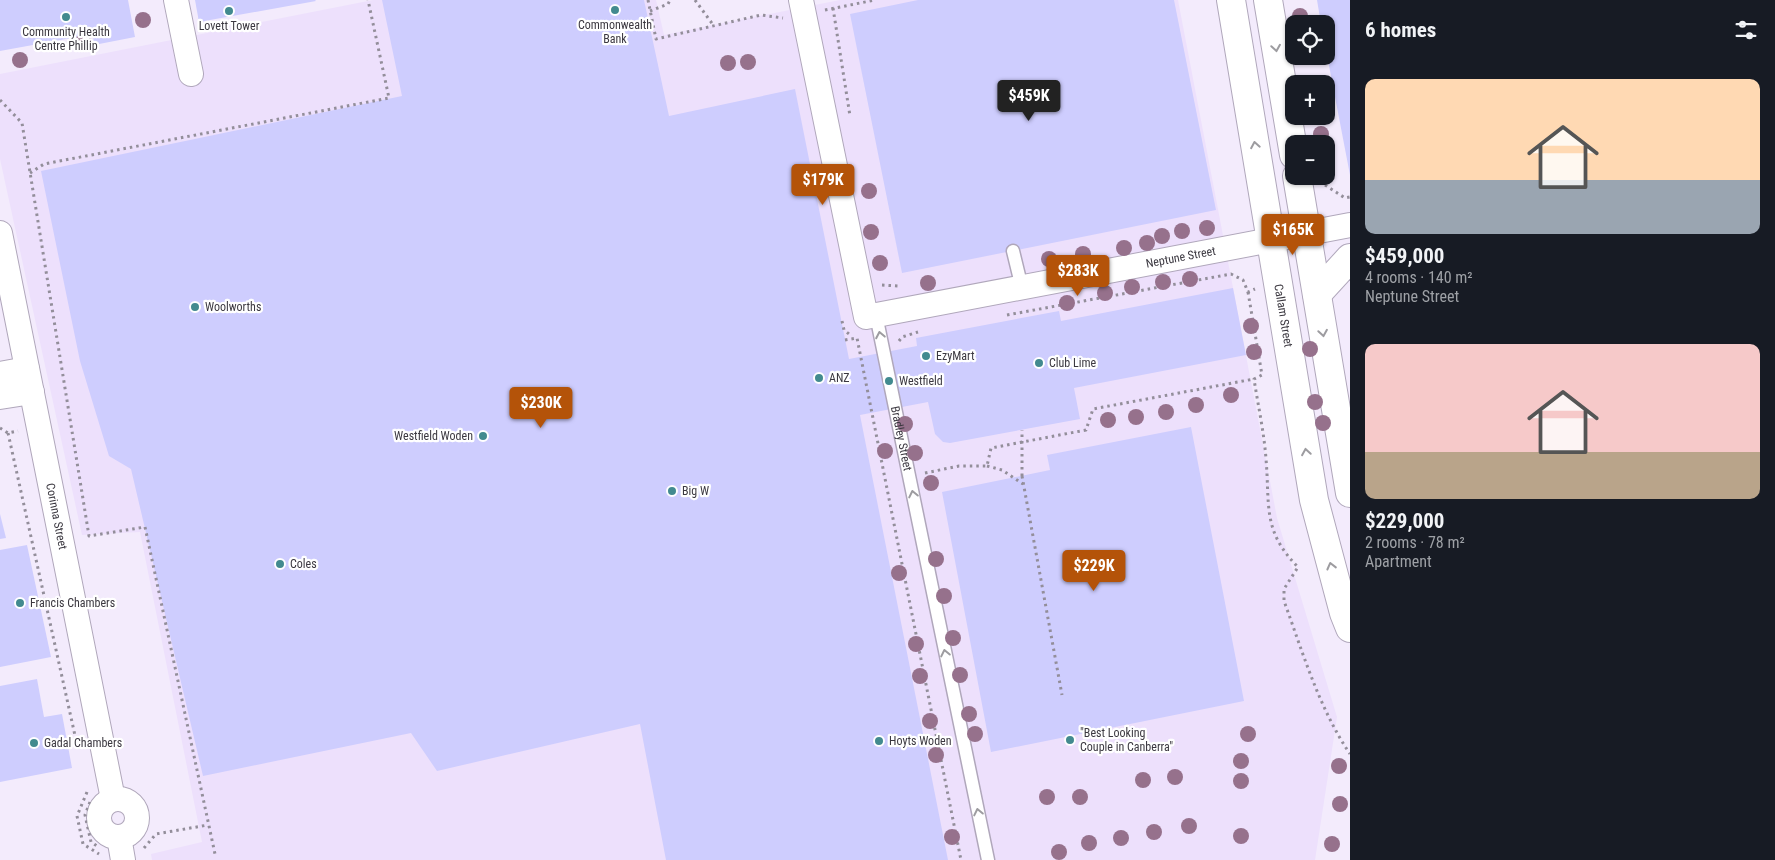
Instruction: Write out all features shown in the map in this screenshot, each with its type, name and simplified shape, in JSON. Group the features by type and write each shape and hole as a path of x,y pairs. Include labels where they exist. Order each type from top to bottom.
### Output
{"street":[{"path":"176,0 191,74"},
{"name":"Callam Street","path":"1231,0 1314,500 1344,613 1350,628"},
{"path":"1268,0 1291,135"},
{"path":"803,7 866,317 876,315"},
{"path":"1299,185 1350,493"},
{"name":"Neptune Street","path":"876,315 1350,225"},
{"name":"Corinna Street","path":"0,233 113,799 120,798 131,804 137,815 137,821 131,832 119,837 132,857"},
{"path":"1317,294 1350,258"},
{"path":"0,374 27,369"},
{"path":"0,397 32,392"}],"lane":[{"path":"1013,251 1022,288"},
{"name":"Bradley Street","path":"876,315 988,860"}],"path":[{"path":"30,173 44,164 389,98 368,0"},
{"path":"648,0 656,39 761,15 780,19 803,7 875,0"},
{"path":"650,11 668,4 670,0"},
{"path":"695,0 714,26"},
{"path":"0,100 22,123 89,536 145,527 215,854"},
{"path":"1324,185 1345,198 1350,197"},
{"path":"998,317 1231,274 1243,280"},
{"path":"987,466 991,448 1086,430 1093,409 1262,375 1248,292"},
{"path":"898,343 902,336 920,332"},
{"path":"845,340 857,338 961,860"},
{"path":"1254,378 1266,459 1268,505 1272,530 1284,553 1298,567 1284,590 1284,602 1338,737 1350,754"},
{"path":"0,428 8,433 77,745"},
{"path":"1022,430 1022,476 1062,695"},
{"path":"925,474 959,466 987,466 1002,470 1024,484"},
{"path":"86,784 88,794 77,816 83,844 101,855 102,860"},
{"path":"84,815 91,842"},
{"path":"132,857 156,834 208,825"}],"shaded area":[{"path":"373,0 656,0 664,35 840,0 1178,0 1277,518 1337,717 1315,860 152,860 151,854 202,842 140,532 82,535 0,159 0,74"}],"building":[{"name":"Community Health Centre Phillip","path":"0,0 128,0 135,37 94,45 93,34 0,51"},
{"name":"Lovett Tower","path":"195,0 315,0 316,1 199,22"},
{"name":"Westfield Woden","path":"382,0 644,0 669,116 795,89 849,359 917,346 916,338 1059,311 1061,321 1233,288 1246,355 1074,388 1080,419 950,443 943,442 935,434 928,402 860,415 948,860 666,860 640,724 437,771 411,733 203,776 131,469 109,456 80,361 41,171 402,96"},
{"path":"918,0 1174,0 1216,210 902,273 850,14"},
{"path":"1317,0 1350,0 1350,175 1335,97 1335,75 1331,75 1329,65 1335,65 1335,15 1320,15"},
{"path":"1191,427 1244,701 991,752 942,492 1050,470 1047,455"},
{"path":"0,514 6,538 0,539"},
{"name":"Francis Chambers","path":"27,545 51,657 0,667 0,550"},
{"name":"Gadal Chambers","path":"37,679 44,717 62,714 72,768 0,782 0,686"}],"place":[{"name":"Commonwealth Bank","path":"615,10"},
{"name":"Lovett Tower","path":"229,11"},
{"name":"Community Health Centre Phillip","path":"66,17"},
{"name":"Woolworths","path":"195,307"},
{"name":"EzyMart","path":"926,356"},
{"name":"Club Lime","path":"1039,363"},
{"name":"ANZ","path":"819,378"},
{"name":"Westfield","path":"889,381"},
{"name":"Westfield Woden","path":"483,436"},
{"name":"Big W","path":"672,491"},
{"name":"Coles","path":"280,564"},
{"name":"Francis Chambers","path":"20,603"},
{"name":"\"Best Looking Couple in Canberra\"","path":"1070,740"},
{"name":"Hoyts Woden","path":"879,741"},
{"name":"Gadal Chambers","path":"34,743"}]}
